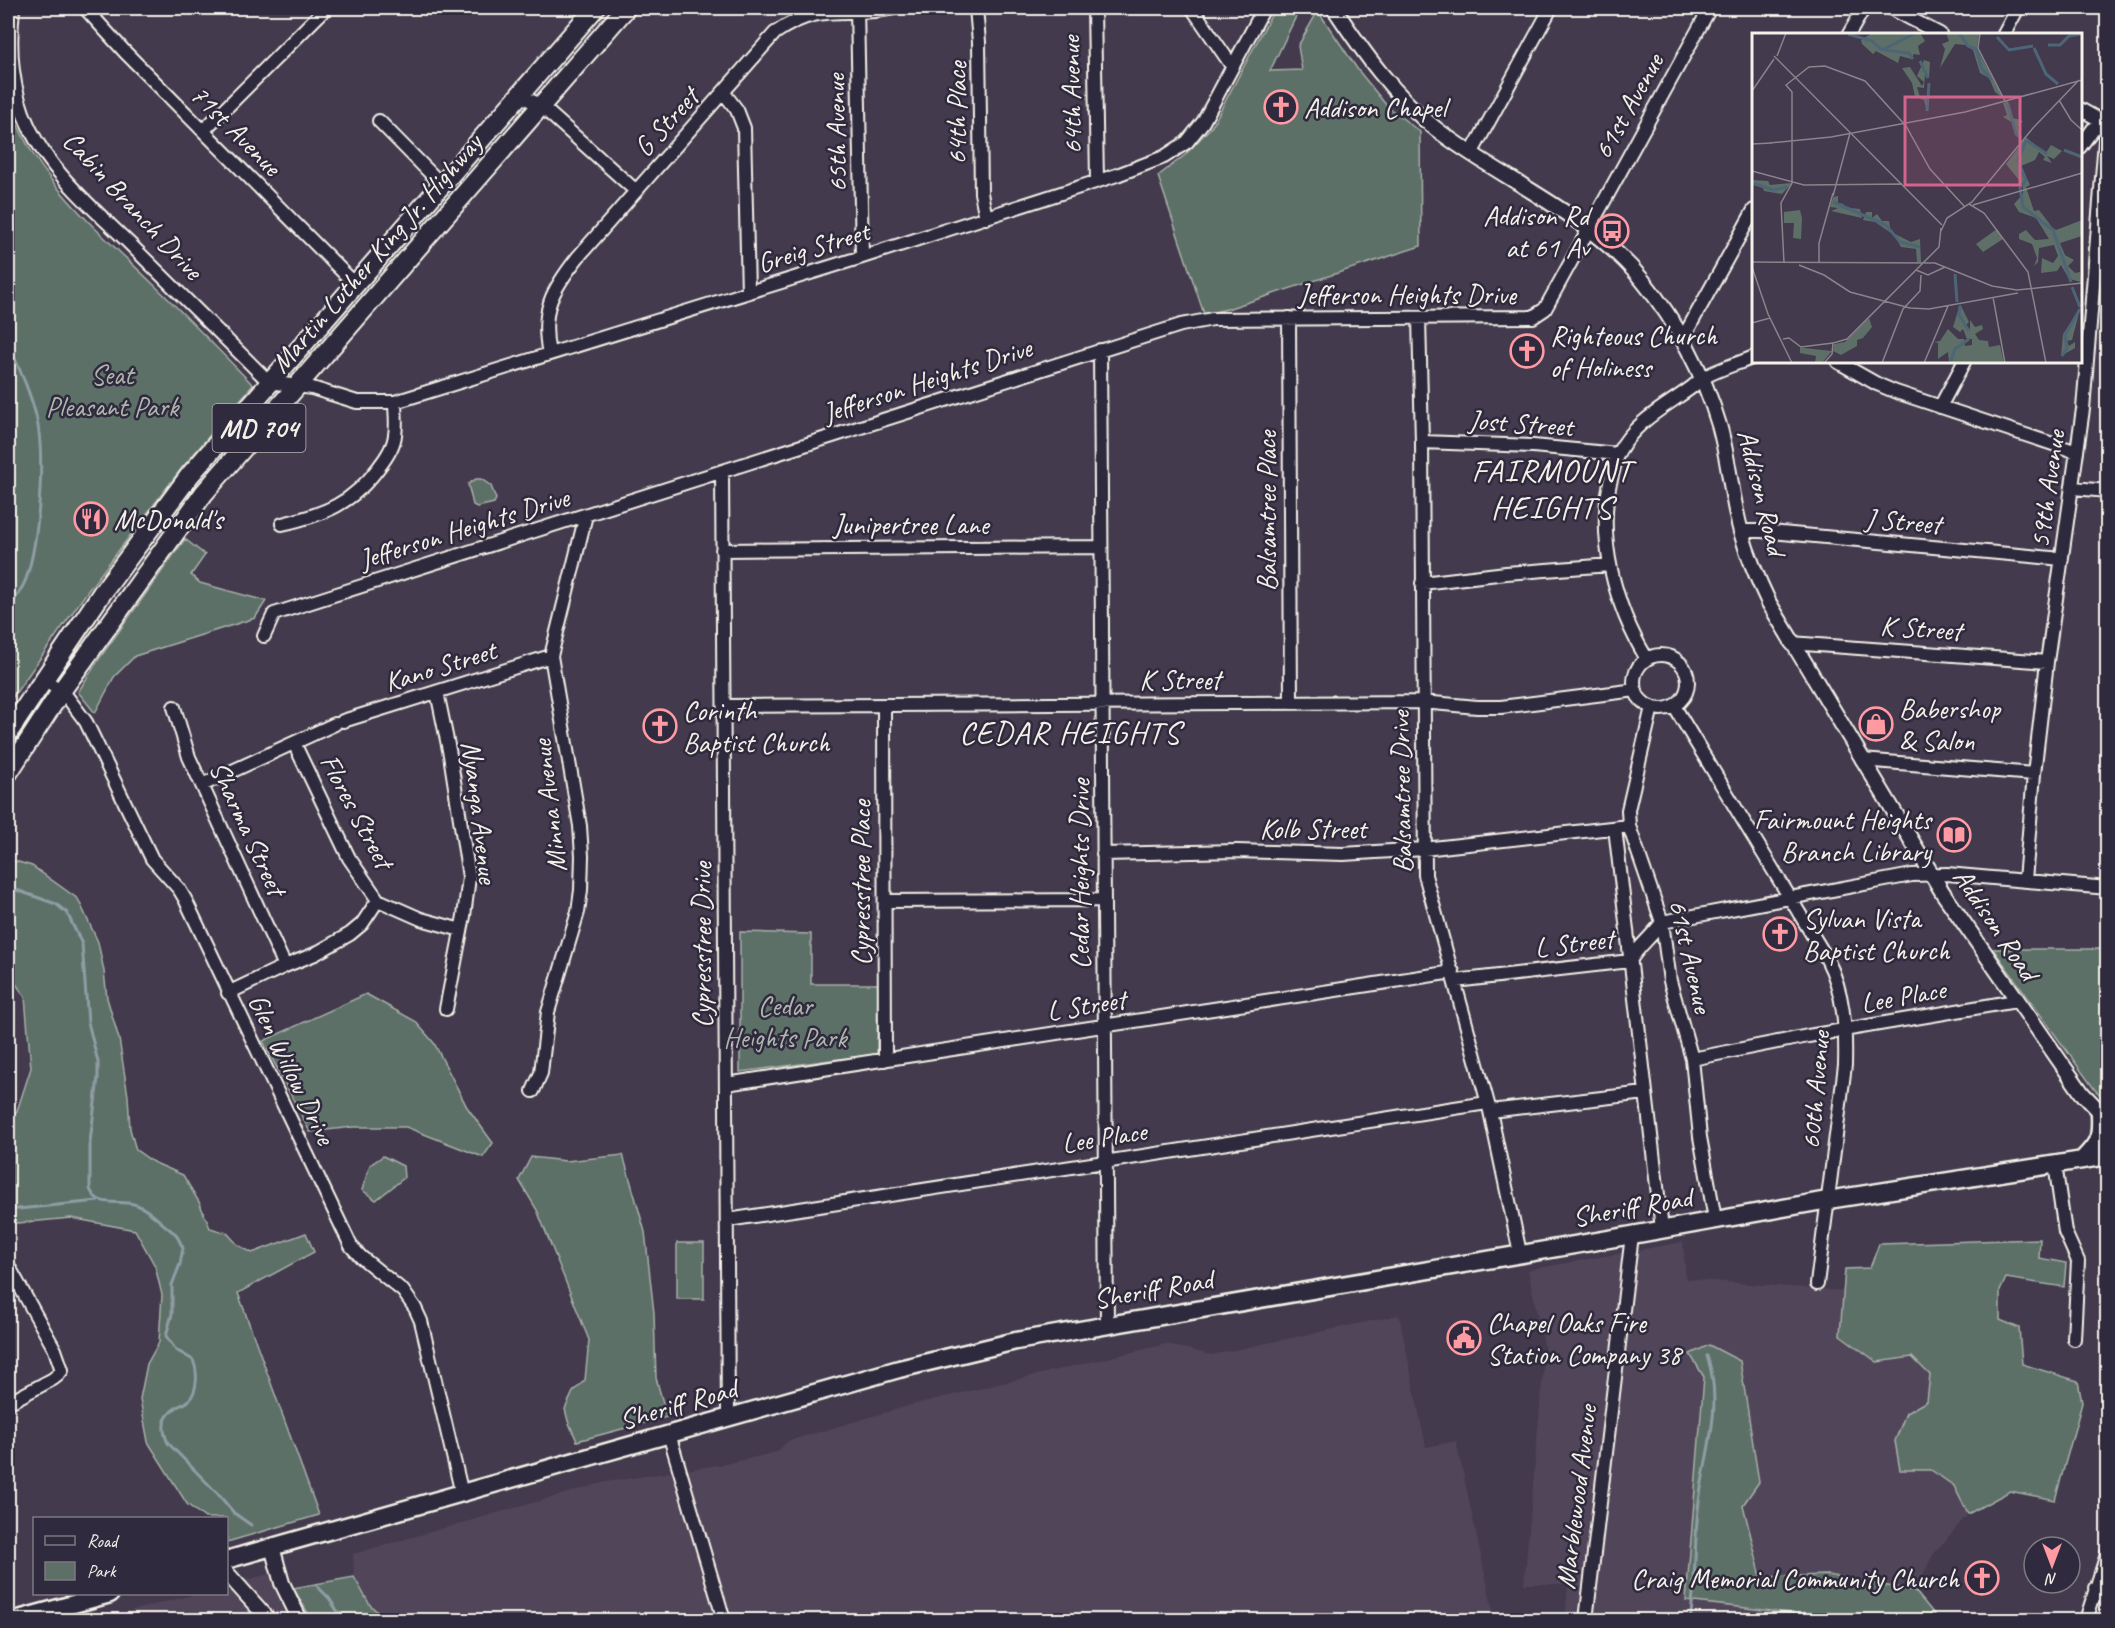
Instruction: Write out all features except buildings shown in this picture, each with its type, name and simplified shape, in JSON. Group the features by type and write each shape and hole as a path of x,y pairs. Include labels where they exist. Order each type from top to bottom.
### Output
{"main road":[{"name":"Martin Luther King Jr. Highway","path":"8,733 107,585 165,506 214,445 595,8"},
{"name":"Martin Luther King Jr. Highway","path":"8,773 62,690 204,493 626,8"},
{"path":"2082,1160 2097,1144 2104,1116"},
{"name":"Sheriff Road","path":"228,1559 669,1434 962,1353 1025,1339 1715,1219 2108,1156"},
{"path":"15,1620 103,1595"}],"street":[{"name":"Cabin Branch Drive","path":"13,8 10,50 15,90 29,128 49,159 80,195 269,382"},
{"name":"71st Avenue","path":"85,8 111,39 355,284"},
{"path":"204,130 326,8"},
{"name":"G Street","path":"549,354 546,323 554,290 578,257 775,33 788,23 812,12 895,8"},
{"name":"64th Place","path":"976,8 979,42 981,193 986,218"},
{"name":"64th Avenue","path":"1094,8 1097,181"},
{"path":"1192,8 1232,66"},
{"name":"Greig Street","path":"298,385 357,402 395,402 986,218 1164,157 1180,148 1203,122 1264,8"},
{"name":"Addison Road","path":"1334,8 1367,57 1425,120 1471,154 1589,228 1618,253 1643,281 1682,340 1702,379 1720,427 1741,531 1763,590 1791,643 1931,874 2016,1001 2082,1093 2104,1116"},
{"path":"1471,154 1551,8"},
{"name":"61st Avenue","path":"1589,228 1710,8"},
{"path":"1850,33 1864,8"},
{"path":"1890,8 1938,33"},
{"path":"2005,33 2018,8"},
{"name":"65th Avenue","path":"857,9 862,257"},
{"path":"724,93 738,110 744,128 748,292"},
{"path":"519,95 540,105 636,190"},
{"name":"59th Avenue","path":"2025,880 2047,662 2083,409 2108,104"},
{"path":"2082,110 2105,123"},
{"path":"379,121 441,184"},
{"path":"2082,144 2093,129 2105,123"},
{"path":"1682,340 1752,214"},
{"name":"Jefferson Heights Drive","path":"264,636 274,614 1153,332 1205,319 1533,317 1545,309 1589,228"},
{"name":"Balsamtree Place","path":"1289,318 1291,703"},
{"name":"Balsamtree Drive","path":"1419,318 1425,880 1454,977 1488,1107 1520,1253"},
{"name":"Cedar Heights Drive","path":"1100,350 1107,1325"},
{"path":"1647,659 1629,624 1610,565 1605,516 1609,486 1618,454 1630,437 1652,414 1702,379 1752,358"},
{"path":"1840,363 1876,384 2077,452"},
{"path":"1940,407 1963,363"},
{"path":"269,382 298,385"},
{"path":"282,524 316,517 349,499 368,482 394,442 395,402"},
{"name":"Jost Street","path":"1422,442 1544,447 1618,454"},
{"name":"Cypresstree Drive","path":"722,471 728,1418"},
{"path":"2073,488 2108,491"},
{"name":"Minna Avenue","path":"534,1091 541,1073 545,1026 553,992 578,912 582,872 580,826 551,656 586,515"},
{"name":"J Street","path":"1741,531 2062,559"},
{"name":"Junipertree Lane","path":"722,550 1100,547"},
{"path":"1422,583 1506,573 1610,565"},
{"name":"K Street","path":"1791,643 2047,662"},
{"name":"Kano Street","path":"202,785 339,723 551,656"},
{"path":"1657,656 1671,657 1687,672 1687,692 1674,706 1661,709 1652,708 1645,704 1635,690 1637,670 1647,659 1657,656"},
{"name":"Glen Willow Drive","path":"43,680 62,690 86,722 152,859 179,889 351,1246 361,1257 397,1285 415,1308 425,1337 462,1494"},
{"name":"K Street","path":"724,706 1422,702 1490,708 1635,690"},
{"name":"Nyanga Avenue","path":"437,692 468,872 468,896 446,1009"},
{"name":"Cypresstree Place","path":"884,706 885,1060"},
{"name":"60th Avenue","path":"1674,706 1833,972 1842,1004 1846,1030 1843,1087 1817,1284"},
{"name":"Sharma Street","path":"174,708 184,745 285,966"},
{"name":"61st Avenue","path":"1652,708 1628,810 1629,826 1662,922 1670,981 1692,1059 1700,1137 1715,1219"},
{"name":"Flores Street","path":"294,743 349,858 378,900"},
{"path":"1862,760 2034,774"},
{"name":"Kolb Street","path":"1103,854 1237,851 1343,854 1424,849 1629,826"},
{"name":"61st Avenue","path":"1615,828 1662,1229"},
{"path":"1662,922 1912,875 1931,874 2025,880 2108,888"},
{"path":"228,993 315,954 350,934 362,924 378,900 421,919 461,930"},
{"path":"885,901 1103,900"},
{"name":"L Street","path":"726,1084 1104,1026 1454,977 1630,961 1635,951 1653,935 1662,922"},
{"name":"Lee Place","path":"1692,1059 2016,1001"},
{"name":"Lee Place","path":"728,1220 1105,1162 1488,1107 1645,1093"},
{"path":"2055,1164 2066,1235 2078,1261 2074,1339"},
{"name":"Marblewood Avenue","path":"1586,1620 1632,1235"},
{"path":"8,1265 59,1359 62,1370 58,1375 8,1403"},
{"path":"669,1434 724,1620"},
{"path":"272,1548 285,1590 300,1620"},
{"path":"2086,1620 2108,1551"},
{"path":"228,1574 268,1620"},
{"path":"2095,1588 2108,1600"}],"shaded area":[{"path":"1683,1242 1686,1279 1843,1291 1840,1336 1877,1362 1912,1357 1930,1375 1927,1401 1906,1413 1895,1441 1899,1470 1930,1470 1954,1485 1968,1514 1933,1555 1915,1591 1828,1575 1761,1577 1743,1505 1740,1362 1690,1354 1704,1377 1686,1600 1842,1620 1565,1620 1568,1584 1524,1584 1545,1350 1528,1270"},
{"path":"1399,1315 1426,1447 1456,1441 1495,1620 386,1620 370,1605 354,1577 353,1554 606,1482 725,1464 777,1452 788,1441 915,1404 1166,1344 1211,1355"},
{"path":"288,1569 293,1588 312,1620 95,1620 192,1595 228,1595 228,1585"}],"green space":[{"path":"1275,8 1300,8 1270,71 1302,70 1298,46 1318,11 1358,70 1387,106 1420,132 1421,246 1227,309 1204,314 1158,176 1185,155 1212,126"},
{"name":"Seat Pleasant Park","path":"8,89 15,117 27,144 43,170 85,218 253,385 181,469 87,592 8,704"},
{"path":"481,479 491,486 496,499 494,503 477,507 473,505 468,484"},
{"path":"185,539 205,555 191,575 200,583 266,601 255,618 135,656 114,677 95,713 78,692"},
{"path":"8,859 32,866 78,899 98,942 107,998 119,1039 128,1096 130,1129 136,1150 153,1162 183,1175 199,1202 210,1228 227,1233 238,1245 252,1253 306,1233 314,1252 238,1293 319,1515 228,1542 228,1517 204,1517 187,1504 148,1442 140,1399 147,1364 159,1342 162,1295 155,1266 135,1230 71,1218 18,1223 8,1221 8,1122 17,1111 31,1068 25,997 8,972"},
{"name":"Cedar Heights Park","path":"740,932 811,934 811,984 878,984 877,1054 740,1072"},
{"path":"1993,949 2107,949 2107,1101 2095,1090"},
{"path":"366,994 415,1021 434,1043 467,1107 493,1143 483,1157 406,1127 353,1127 310,1132 263,1041"},
{"path":"623,1155 645,1232 654,1313 656,1378 667,1417 577,1441 565,1409 573,1392 585,1380 589,1340 537,1210 519,1180 531,1157 566,1161"},
{"path":"383,1156 403,1166 404,1178 376,1200 362,1190 370,1165"},
{"path":"2040,1239 2039,1258 2066,1263 2064,1287 2006,1278 2000,1291 2000,1320 2019,1328 2022,1364 2078,1381 2082,1403 2055,1500 2010,1491 1968,1514 1954,1486 1931,1470 1900,1470 1895,1441 1906,1413 1927,1401 1930,1375 1912,1357 1877,1362 1840,1335 1845,1269 1870,1268 1879,1244"},
{"path":"677,1243 704,1243 704,1299 677,1299"},
{"path":"1709,1345 1740,1361 1759,1482 1743,1505 1761,1577 1828,1575 1915,1591 1939,1620 1842,1620 1686,1601 1704,1377 1690,1354"},
{"path":"354,1577 370,1605 386,1620 312,1620 293,1588"}],"waterway":[{"path":"8,343 37,420 40,456 39,500 31,563 24,583 8,610"},
{"path":"8,887 56,904 67,913 82,944 88,1022 98,1062 90,1142 90,1189 98,1199 131,1203 142,1208 176,1234 183,1248 172,1285 172,1314 166,1336 176,1350 193,1360 196,1381 189,1400 168,1415 164,1423 164,1432 168,1443 234,1513 251,1525"},
{"path":"8,1210 98,1201"},
{"path":"1690,1620 1698,1510 1713,1414 1712,1375 1707,1356"},
{"path":"317,1586 329,1598 343,1620"}],"place":[{"name":"Addison Chapel","path":"1281,107"},
{"name":"Addison Rd at 61 Av","path":"1612,231"},
{"name":"Righteous Church of Holiness","path":"1527,351"},
{"name":"McDonald's","path":"91,519"},
{"name":"Babershop & Salon","path":"1876,724"},
{"name":"Corinth Baptist Church","path":"660,726"},
{"name":"Fairmount Heights Branch Library","path":"1954,835"},
{"name":"Sylvan Vista Baptist Church","path":"1780,934"},
{"name":"Chapel Oaks Fire Station Company 38","path":"1464,1338"},
{"name":"Craig Memorial Community Church","path":"1982,1578"}],"district":[{"name":"FAIRMOUNT HEIGHTS","path":"1552,488"},
{"name":"CEDAR HEIGHTS","path":"1070,732"}]}
